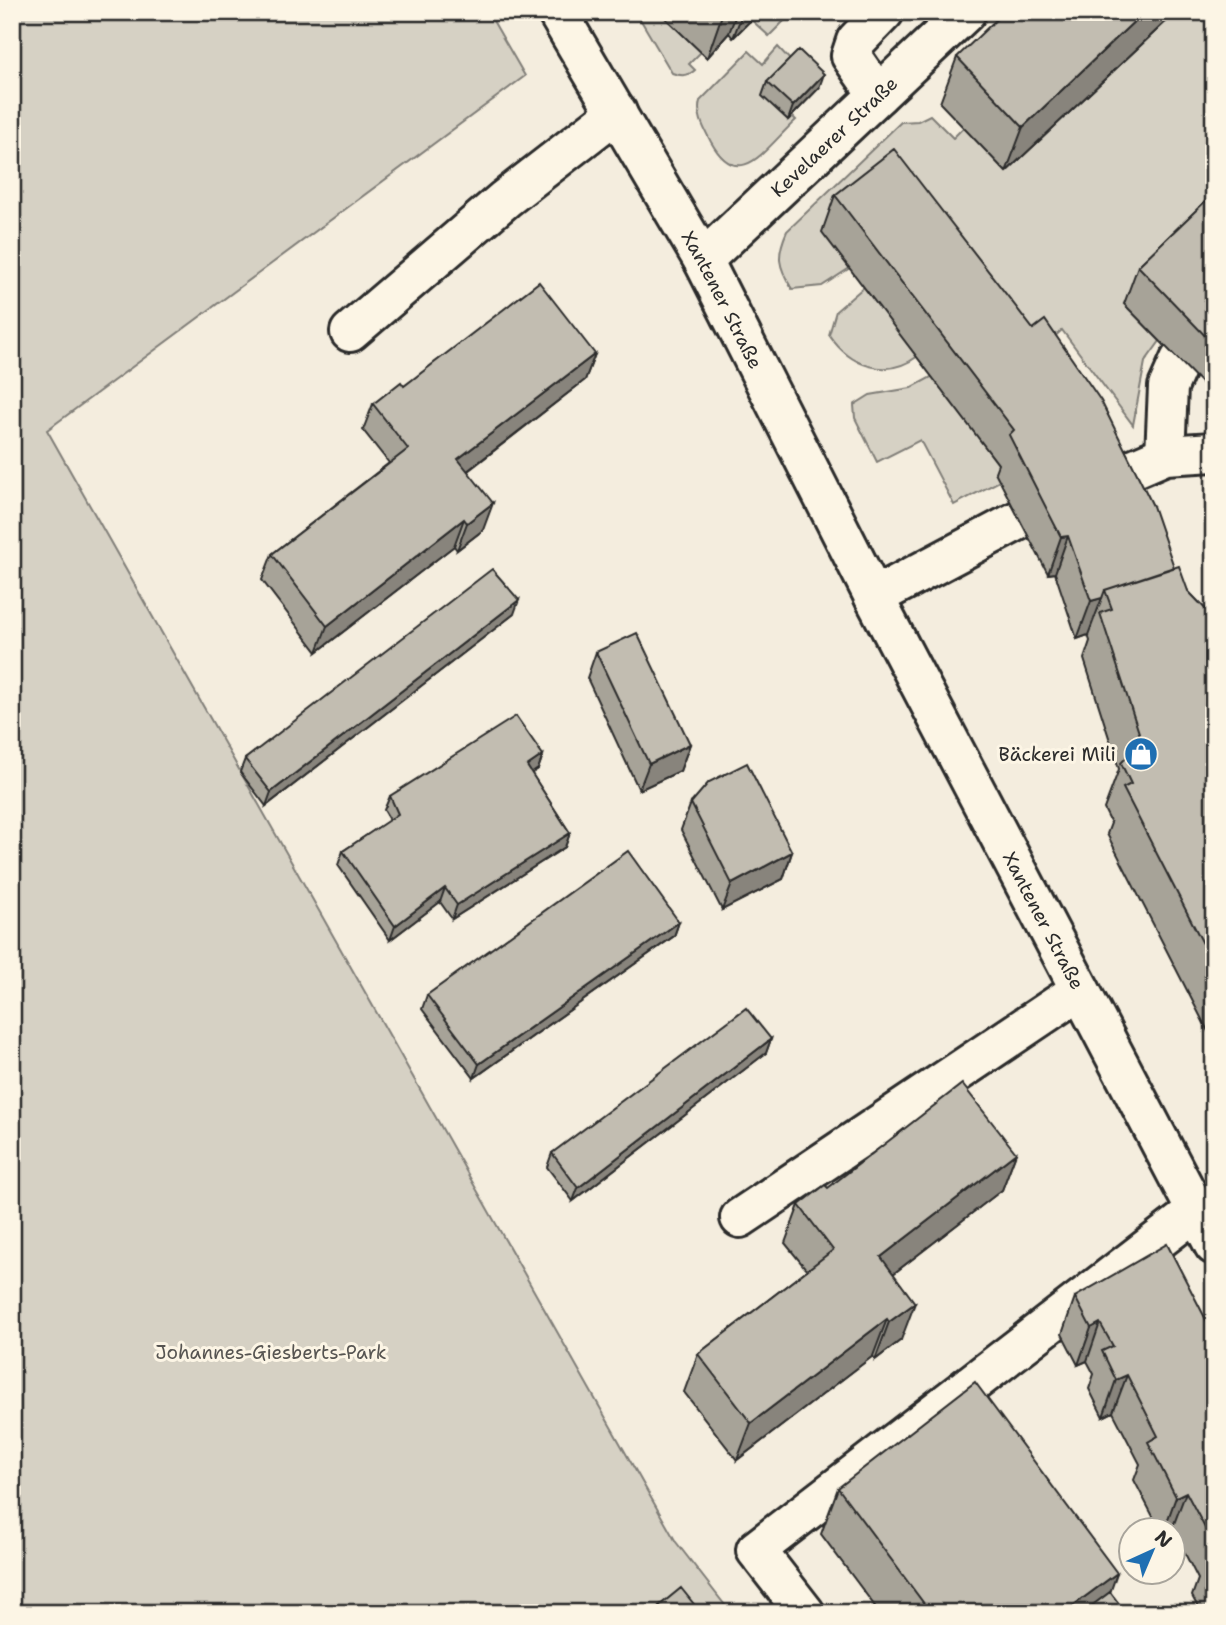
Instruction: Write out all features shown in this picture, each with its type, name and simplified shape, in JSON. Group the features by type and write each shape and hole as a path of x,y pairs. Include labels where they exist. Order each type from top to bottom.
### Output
{"street":[{"name":"Xantener Straße","path":"557,12 703,260 874,597 1214,1245"},
{"path":"878,95 851,56 856,41 884,12"},
{"name":"Kevelaerer Straße","path":"703,260 966,12"},
{"path":"350,332 505,199 617,112"},
{"path":"1165,455 1168,387 1180,360"},
{"path":"1107,480 1165,455 1214,452"},
{"path":"874,597 1021,519"},
{"path":"740,1218 1080,990"},
{"path":"805,1613 756,1550 1196,1211"}],"green space":[{"name":"Johannes-Giesberts-Park","path":"12,12 488,12 525,76 47,430 676,1542 731,1613 12,1613"},
{"path":"636,12 659,12 701,52 689,64 695,70 684,75 672,73"},
{"path":"748,12 793,12 769,36 746,15"},
{"path":"1176,12 1214,12 1214,217 1124,304 1160,341 1145,362 1133,425 1062,330 1032,357 850,268 822,286 792,289 780,261 781,247 787,231 901,122 918,121 930,115 953,138 964,127 1006,172"},
{"path":"778,47 794,64 788,120 792,116 796,120 753,161 743,165 732,164 722,157 706,133 700,117 700,101 749,51 763,64"},
{"path":"864,287 918,356 894,367 869,366 847,355 829,335 836,311"},
{"path":"933,376 1000,467 1000,481 954,505 920,440 877,462 855,418 854,405 870,395 911,388"}],"building":[{"path":"1004,12 1144,12 1023,127 957,57"},
{"path":"799,50 824,74 793,106 767,82"},
{"path":"894,149 1033,329 1045,320 1101,401 1153,506 1174,567 1105,590 1102,598 1091,601 1068,536 1061,537 1009,435 1014,430 835,195"},
{"path":"1214,193 1214,345 1138,266"},
{"path":"539,282 595,354 458,459 493,503 467,523 464,519 327,626 272,554 408,449 373,404 401,382 404,386"},
{"path":"1179,566 1188,591 1214,618 1214,965 1123,788 1131,784 1121,763 1142,742 1100,613 1112,609 1105,590"},
{"path":"492,569 519,600 271,792 245,759"},
{"path":"637,633 690,744 649,764 596,652"},
{"path":"516,716 543,755 527,766 570,833 457,905 445,888 395,926 343,851 398,814 390,796"},
{"path":"747,763 792,852 732,884 691,803 709,782"},
{"path":"628,851 679,922 479,1064 427,995"},
{"path":"746,1008 771,1039 578,1188 552,1153"},
{"path":"962,1084 1016,1153 881,1257 915,1303 889,1322 887,1319 751,1423 698,1354 833,1250 799,1205 825,1185 828,1188"},
{"path":"1167,1244 1214,1335 1214,1545 1186,1492 1176,1497 1148,1442 1158,1436 1127,1375 1116,1380 1102,1351 1113,1346 1100,1323 1091,1328 1075,1297"},
{"path":"975,1382 1117,1573 1063,1613 931,1613 838,1488"},
{"path":"1214,1554 1214,1574 1206,1558"},
{"path":"681,1588 701,1613 665,1613 659,1606"},
{"path":"1110,1592 1126,1613 1082,1613"}],"place":[{"name":"Bäckerei Mili","path":"1141,754"}]}
